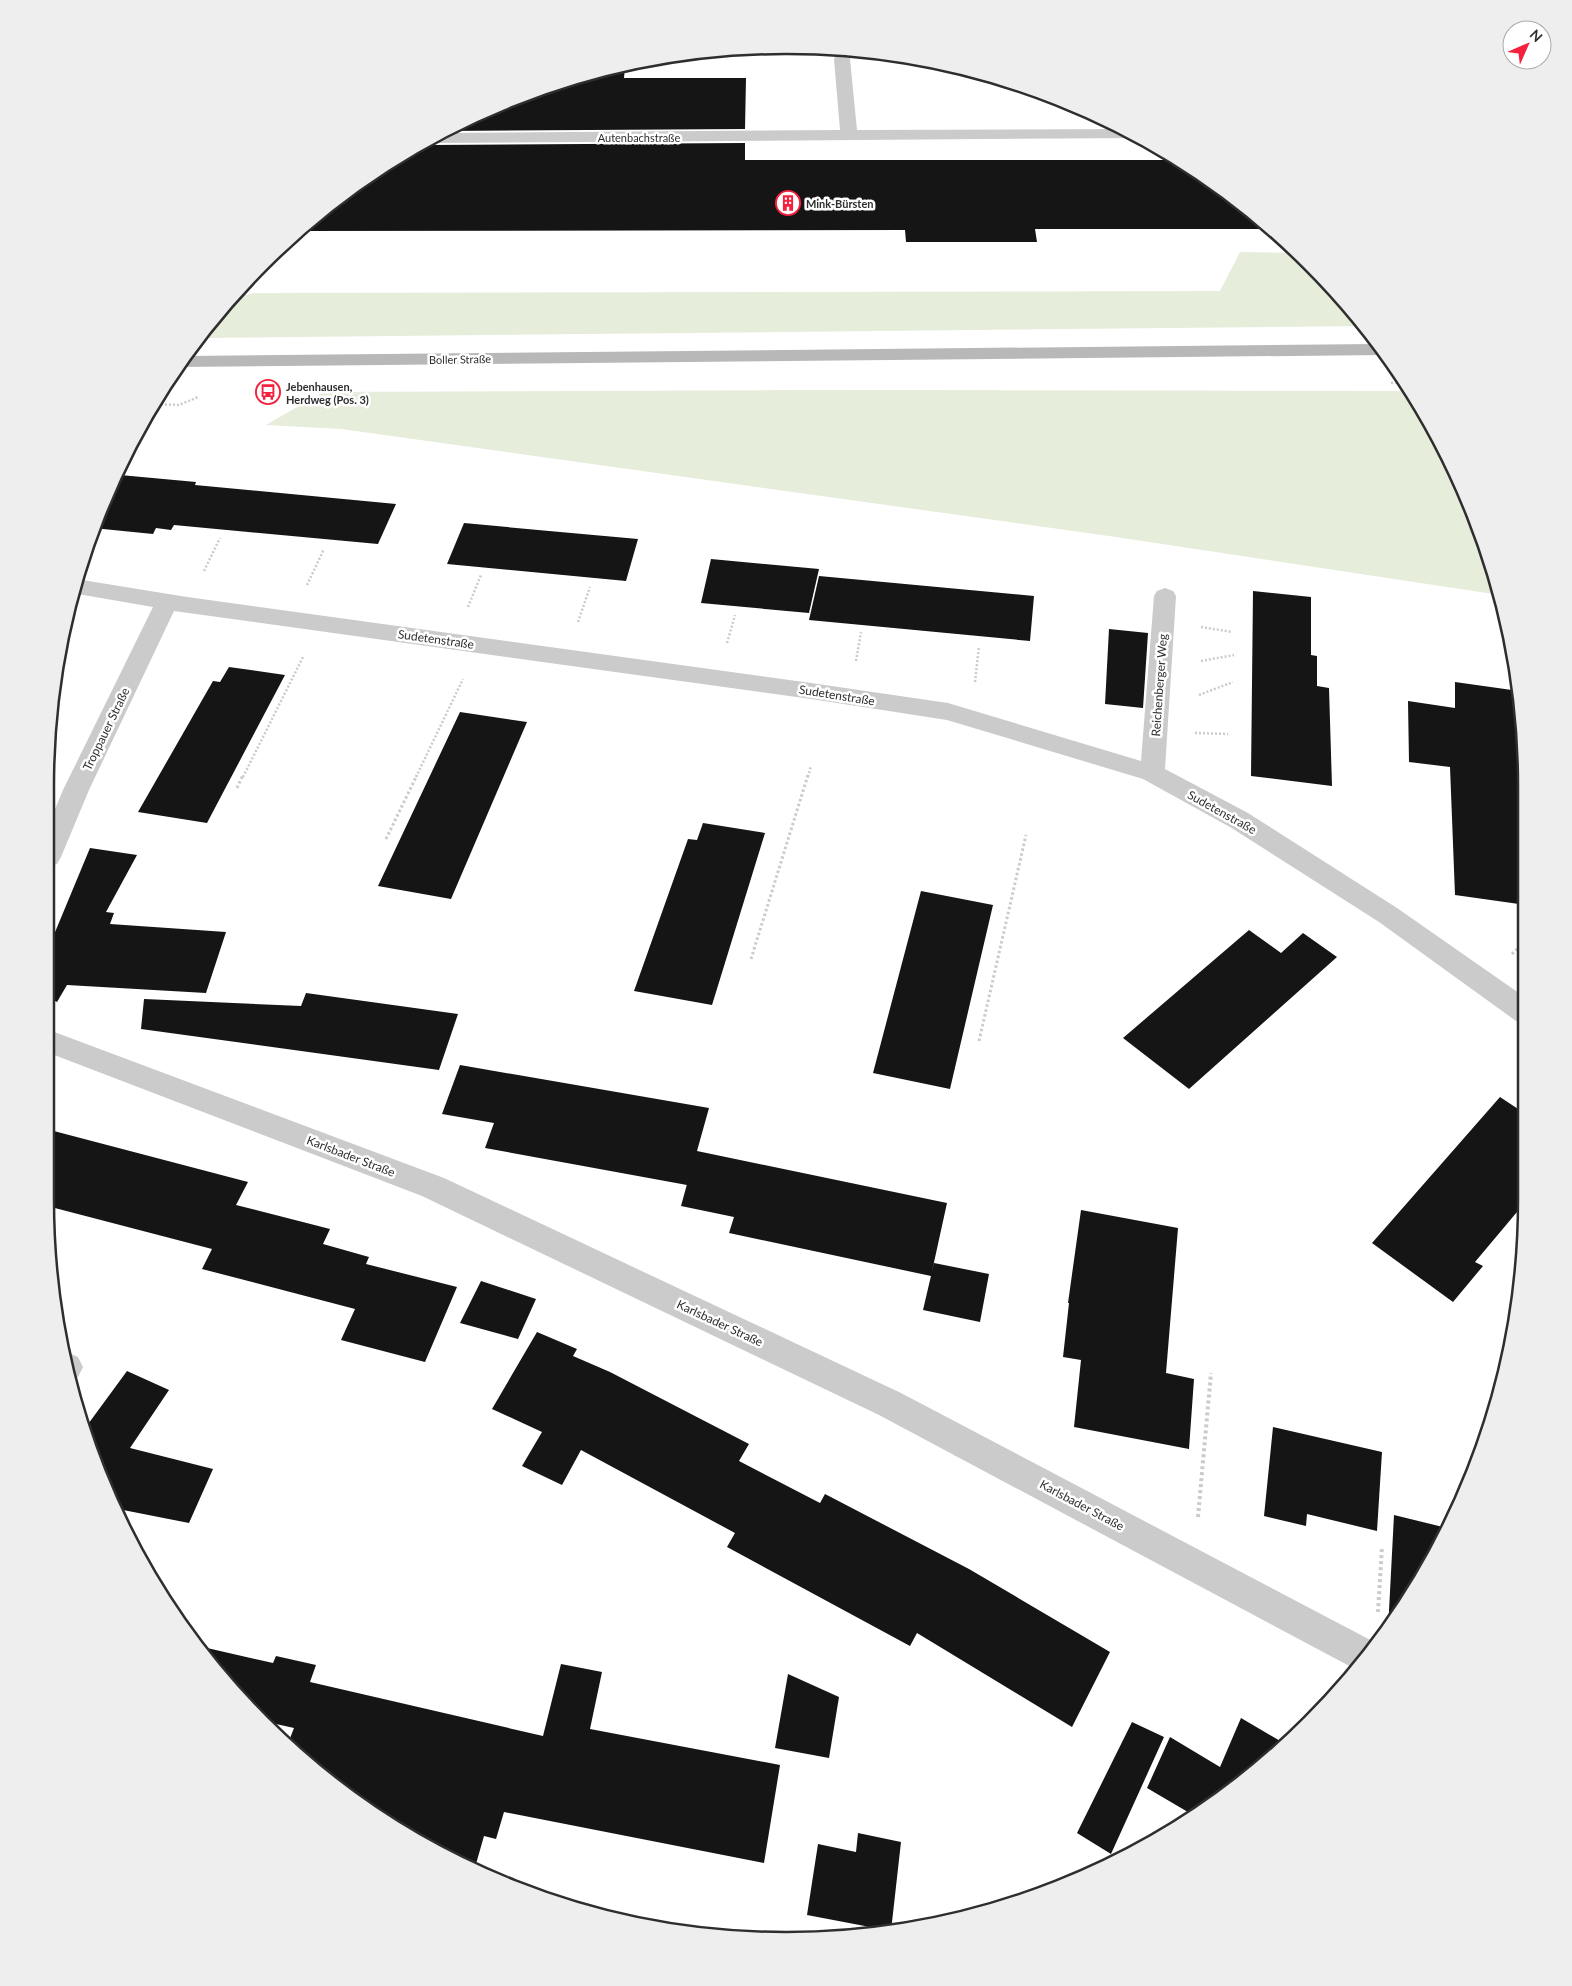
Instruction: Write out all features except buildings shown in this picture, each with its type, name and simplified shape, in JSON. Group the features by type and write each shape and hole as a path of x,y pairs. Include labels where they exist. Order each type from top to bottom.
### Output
{"main road":[{"name":"Boller Straße","path":"189,362 1374,350"}],"street":[{"path":"844,56 842,59 849,136"},
{"name":"Autenbachstraße","path":"446,138 1119,134"},
{"name":"Sudetenstraße","path":"82,587 167,602 811,691 948,712 1152,773 1239,820 1380,909 1518,1007"},
{"name":"Reichenberger Weg","path":"1152,773 1165,596"},
{"name":"Troppauer Straße","path":"54,843 76,790 167,602"},
{"name":"Karlsbader Straße","path":"54,1043 433,1187 890,1404 1361,1654"}],"path":[{"path":"162,404 178,405 198,397"},
{"path":"237,788 320,622"},
{"path":"386,839 480,645"},
{"path":"751,958 811,766"},
{"path":"979,1041 1026,835"},
{"path":"1194,1565 1211,1373"},
{"path":"1378,1616 1382,1547"}],"green space":[{"path":"1240,252 1288,253 1337,303 1356,326 207,338 242,296 253,293 1220,291"},
{"path":"801,390 1402,391 1443,462 1463,506 1492,594 1109,536 341,429 266,425 323,392"}],"place":[{"name":"Mink-Bürsten","path":"788,203"},
{"name":"Jebenhausen, Herdweg (Pos. 3)","path":"268,392"}]}
